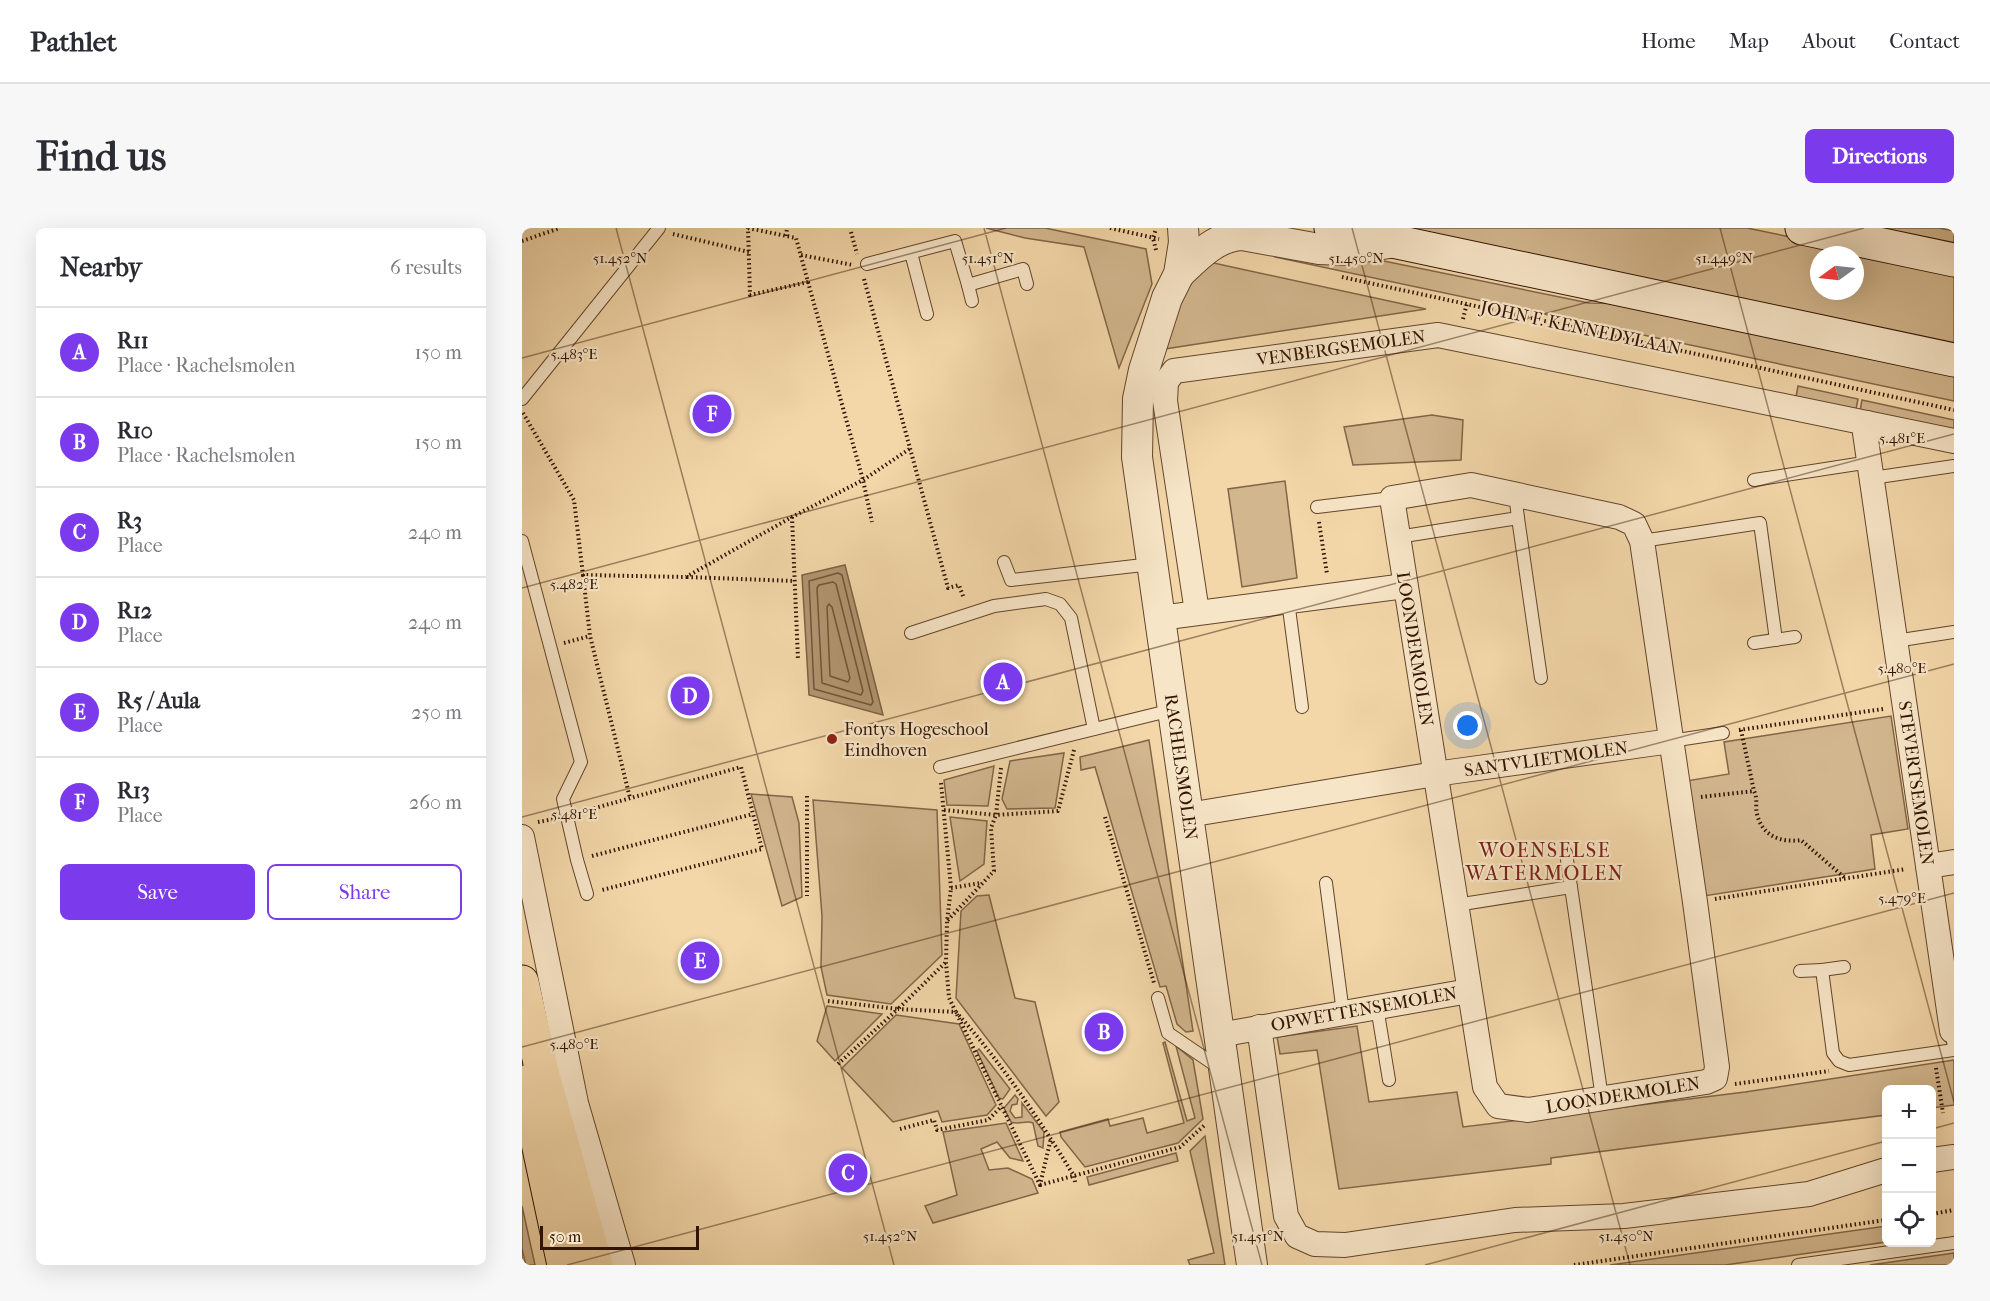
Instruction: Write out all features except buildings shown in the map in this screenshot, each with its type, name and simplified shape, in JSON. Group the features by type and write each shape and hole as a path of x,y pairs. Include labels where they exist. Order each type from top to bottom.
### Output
{"main road":[{"path":"1331,228 1954,360"},
{"path":"1802,228 1954,260"},
{"path":"522,982 542,1072 596,1265"},
{"path":"522,1067 564,1265"},
{"path":"522,1154 549,1265"}],"street":[{"name":"RACHELSMOLEN","path":"1183,235 1179,274 1164,309 1144,370 1138,399 1137,457 1252,1265"},
{"name":"RACHELSMOLEN","path":"1179,274 1208,248 1232,236 1242,235 1319,249 1345,250 1396,243"},
{"name":"VENBERGSEMOLEN","path":"1197,612 1165,401 1166,382 1174,371 1438,334 1867,423"},
{"path":"1867,423 1954,441"},
{"name":"STEVERTSEMOLEN","path":"1867,423 1865,433 1953,1031"},
{"path":"1392,498 1471,485 1618,517 1634,524 1642,541"},
{"name":"LOONDERMOLEN","path":"1392,498 1485,1087 1498,1107 1528,1110 1706,1083 1715,1078 1716,1067 1695,902 1642,541"},
{"path":"1160,618 1406,586"},
{"name":"SANTVLIETMOLEN","path":"1188,815 1436,774 1671,741"},
{"path":"526,831 576,1103 623,1265"},
{"path":"1928,866 1954,862"},
{"name":"OPWETTENSEMOLEN","path":"1220,1035 1469,991"},
{"name":"OPWETTENSEMOLEN","path":"1259,1027 1286,1216 1297,1236 1315,1244 1345,1245 1515,1220 1624,1216 1809,1194 1882,1172"},
{"path":"1936,1159 1954,1156"}],"lane":[{"path":"522,399 659,229"},
{"path":"863,264 955,241 972,301"},
{"path":"910,253 927,314"},
{"path":"968,285 1023,269 1027,284"},
{"path":"1754,480 1871,470 1954,466"},
{"path":"1515,494 1541,678"},
{"path":"1317,507 1392,498"},
{"path":"1398,537 1518,518"},
{"path":"1642,541 1760,523 1776,640"},
{"path":"522,541 581,762 563,800 587,894"},
{"path":"1004,562 1011,580 1152,564"},
{"path":"911,633 994,606 1046,599 1060,604 1071,618 1095,729"},
{"path":"1288,601 1302,707"},
{"path":"1895,641 1954,632"},
{"path":"1754,644 1795,637"},
{"path":"940,767 1173,710"},
{"name":"SANTVLIETMOLEN","path":"1671,741 1723,733"},
{"path":"1566,853 1602,1098"},
{"path":"1326,883 1343,1013"},
{"path":"1456,905 1571,886"},
{"path":"1800,971 1844,967"},
{"path":"1822,970 1833,1053 1839,1061 1849,1065 1954,1050 1953,1031"},
{"path":"1158,998 1168,1033 1225,1072"},
{"path":"1377,1007 1389,1080"},
{"path":"1798,1265 1954,1242"}],"path":[{"path":"522,241 560,228"},
{"path":"808,282 750,296 748,228 796,238 863,480 872,522"},
{"path":"786,236 787,228"},
{"path":"1110,228 1183,235"},
{"path":"659,229 749,252"},
{"path":"851,232 863,264 948,588 959,585 969,614"},
{"path":"801,255 863,264"},
{"name":"JOHN F. KENNEDYLAAN","path":"1339,276 1954,410"},
{"path":"522,412 574,500 590,636 630,798"},
{"path":"686,577 863,480 911,448"},
{"path":"1317,507 1331,595"},
{"path":"792,517 798,660"},
{"path":"583,575 795,581"},
{"path":"550,647 590,636"},
{"path":"1723,733 1905,706"},
{"path":"1741,730 1757,798 1756,814 1761,825 1768,834 1778,839 1789,842 1801,840 1846,879"},
{"path":"944,810 996,815 1058,811 1077,734"},
{"path":"947,921 994,871 991,828 996,815 1002,752"},
{"path":"526,831 566,816 741,767 762,849 587,894"},
{"path":"940,767 951,888 946,963 949,998 1040,1185"},
{"path":"1680,800 1754,791"},
{"path":"807,796 807,896"},
{"path":"577,860 753,814"},
{"path":"1105,817 1158,998"},
{"path":"1695,902 1928,866"},
{"path":"951,888 982,883"},
{"path":"838,1064 946,963"},
{"path":"828,1000 898,1009 956,1012 979,1038 1051,1138 1074,1176 1075,1182"},
{"path":"1934,1052 1942,1113"},
{"path":"1715,1078 1728,1086 1835,1071 1839,1061"},
{"path":"900,1129 934,1120 937,1130 988,1120 1002,1106"},
{"path":"1040,1185 1180,1147 1205,1125"},
{"path":"1040,1185 1051,1138"},
{"path":"1936,1213 1954,1210"},
{"path":"1574,1265 1882,1221"}],"shaded area":[{"path":"986,228 1045,228 1146,249 1152,284 1119,368 1084,247 1025,238"},
{"path":"1384,228 1747,228 1834,246 1810,246 1810,300 1864,300 1864,252 1954,271 1954,349"},
{"path":"1849,228 1939,228 1954,231 1954,249"},
{"path":"1278,249 1374,259 1589,303 1643,304 1954,371 1954,401 1275,257"},
{"path":"1209,262 1426,309 1158,350 1173,304"},
{"path":"1798,386 1858,399 1855,414 1795,402"},
{"path":"1862,400 1954,420 1954,431 1860,411"},
{"path":"1432,415 1463,420 1461,460 1353,465 1344,427"},
{"path":"1285,481 1297,578 1242,587 1228,489"},
{"path":"1891,716 1908,829 1871,835 1875,869 1704,896 1686,781 1729,774 1724,742"},
{"path":"1149,740 1193,1031 1186,1032 1177,1024 1166,986 1160,987 1095,767 1081,770 1080,757"},
{"path":"1064,753 1055,808 1007,809 1002,799 1010,761"},
{"path":"994,766 988,806 947,805 944,780"},
{"path":"751,794 792,797 799,823 802,897 782,906"},
{"path":"813,800 937,810 942,955 891,1004 827,995 821,967 822,916"},
{"path":"950,817 987,821 984,864 960,881"},
{"path":"989,895 1015,998 1035,1002 1059,1102 1046,1116 956,998 961,911 977,896"},
{"path":"827,1006 882,1014 835,1061 817,1041"},
{"path":"896,1015 959,1024 996,1105 987,1115 942,1122 938,1111 893,1122 842,1068"},
{"path":"1357,1026 1369,1102 1457,1092 1463,1127 1745,1092 1954,1060 1954,1105 1936,1107 1936,1085 1882,1085 1882,1116 1551,1158 1551,1164 1339,1189 1317,1050 1280,1054 1277,1037"},
{"path":"1165,1042 1187,1121 1195,1118 1176,1046 1193,1060 1203,1119 1178,1143 1085,1167 1061,1137 1060,1132 1108,1119 1110,1126 1143,1118 1147,1133 1184,1123 1163,1043"},
{"path":"979,1049 1010,1089 1003,1099 999,1098 977,1051"},
{"path":"1015,1095 1018,1099 1017,1104 1012,1105 1010,1111 1015,1118 1022,1117 1022,1103 1044,1132 1043,1148 1038,1146 1033,1123 1011,1122 1004,1108"},
{"path":"1006,1123 1023,1161 1010,1158 997,1142 981,1149 989,1170 1008,1168 1032,1179 1038,1193 933,1223 925,1206 957,1195 943,1132"},
{"path":"1205,1136 1225,1265 1190,1265 1188,1260 1214,1253 1190,1151"},
{"path":"1176,1153 1178,1161 1089,1185 1087,1177"},
{"path":"522,1206 535,1265 522,1265"},
{"path":"1882,1227 1882,1243 1725,1265 1610,1265"},
{"path":"1954,1253 1954,1265 1870,1265"}],"water":[{"path":"845,565 883,715 809,695 802,575"}],"place":[{"name":"R13","path":"712,414"},
{"name":"R11","path":"1003,682"},
{"name":"R12","path":"690,696"},
{"name":"Fontys Hogeschool Eindhoven","path":"832,739"},
{"name":"R5 / Aula","path":"700,961"},
{"name":"R10","path":"1104,1032"},
{"name":"R3","path":"848,1173"}],"district":[{"name":"WOENSELSE WATERMOLEN","path":"1545,862"}]}
